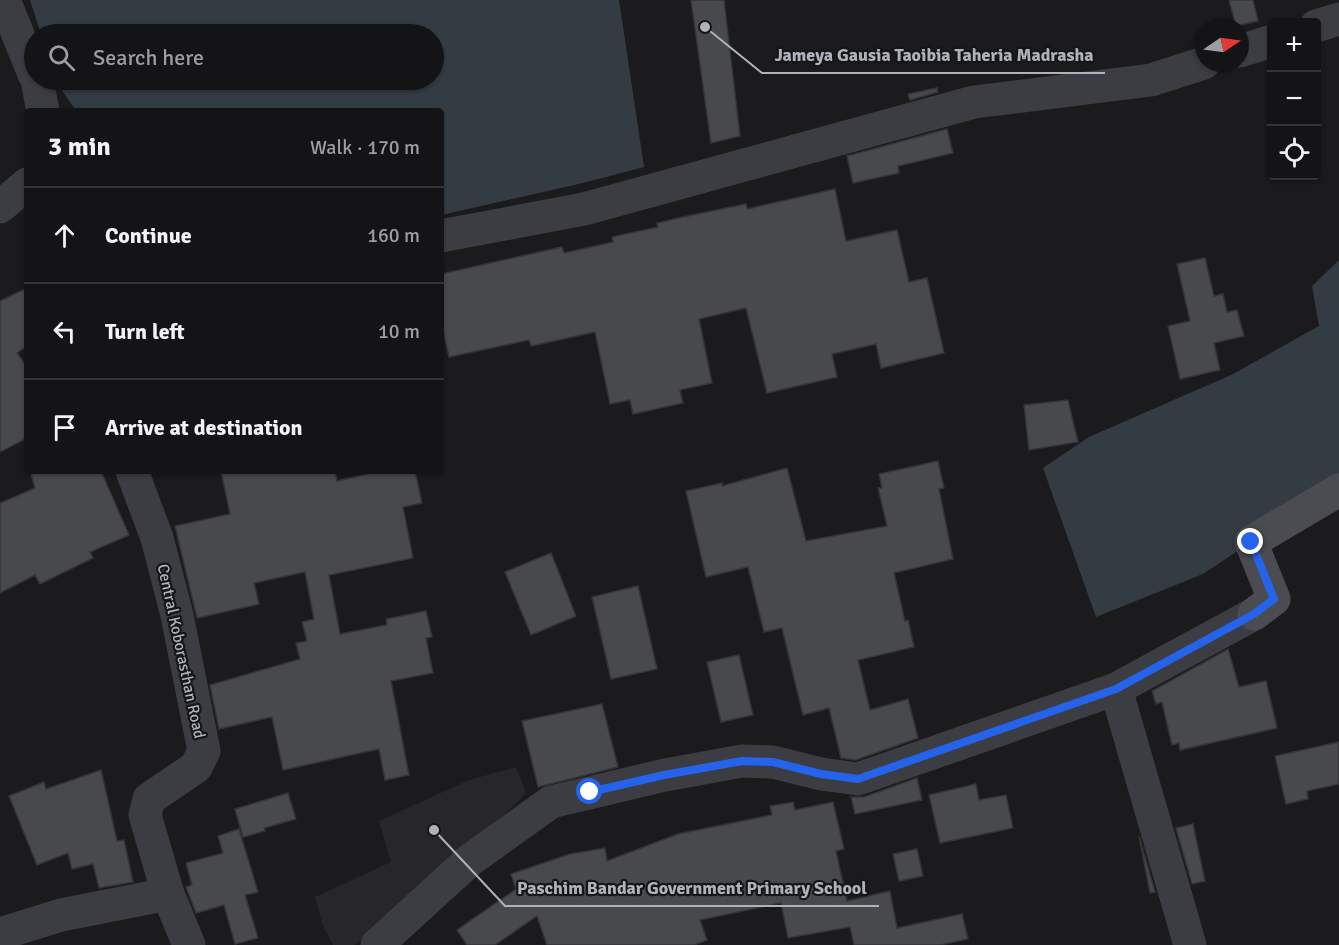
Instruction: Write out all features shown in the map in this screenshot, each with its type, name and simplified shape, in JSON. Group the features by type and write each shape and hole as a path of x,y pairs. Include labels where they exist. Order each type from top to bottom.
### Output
{"street":[{"path":"4,0 24,49"},
{"path":"1321,25 1339,19"},
{"path":"1249,48 1267,43"},
{"path":"444,235 584,209 974,102 1151,80 1195,66"},
{"path":"39,90 42,108"},
{"path":"0,207 24,187"},
{"name":"Central Koborasthan Road","path":"133,474 157,538 177,615 204,751 196,767 149,799 145,815 168,894 189,945"},
{"path":"377,945 470,860 551,802 664,775 742,761 773,762 821,774 858,779 1116,689 1254,614 1274,599 1251,542 1339,490"},
{"path":"1116,689 1190,945"},
{"path":"0,934 61,915 168,894"}],"shaded area":[{"path":"30,0 619,0 644,167 444,214 444,108 74,108 62,90 444,90 444,24 38,24"},
{"path":"1339,260 1339,489 1322,495 1203,574 1096,617 1043,468 1089,437 1231,375 1319,326 1312,286"},
{"path":"516,767 526,793 493,826 370,935 354,945 333,945 323,926 315,897 391,862 379,821 469,780"}],"building":[{"path":"691,0 724,0 740,136 711,143"},
{"path":"1229,0 1253,0 1258,21 1249,23 1249,18 1234,18"},
{"path":"937,88 938,92 910,100 908,94"},
{"path":"947,129 953,153 898,166 899,173 853,183 847,156"},
{"path":"835,189 846,241 897,230 909,282 927,278 944,353 881,368 876,344 832,354 837,377 767,393 746,308 699,319 712,383 680,390 683,403 633,414 630,400 610,404 595,332 531,346 529,340 449,357 444,334 444,273 562,247 564,253 613,242 612,237 658,227 657,223 746,204 747,209"},
{"path":"1205,258 1214,296 1223,294 1227,312 1237,310 1244,336 1214,343 1220,370 1180,379 1168,326 1190,321 1177,264"},
{"path":"24,289 24,348 17,353 24,363 24,440 0,452 0,301"},
{"path":"1068,400 1078,442 1029,450 1024,405"},
{"path":"938,461 944,488 939,489 953,559 894,573 905,621 908,620 914,647 858,660 870,710 908,699 918,738 856,760 841,758 829,708 803,715 782,628 764,632 748,567 706,577 686,491 722,483 722,486 787,468 806,541 887,526 878,488 882,488 879,474"},
{"path":"31,474 102,474 129,535 90,552 93,558 40,584 35,575 0,593 0,503 35,488"},
{"path":"222,474 336,474 337,481 368,474 416,474 422,503 403,507 413,558 329,575 340,634 387,625 386,619 426,611 432,637 426,638 433,673 391,681 409,775 385,780 379,749 283,770 272,717 219,729 210,685 300,659 296,643 307,641 302,622 314,619 305,572 254,583 259,604 197,618 175,526 230,514"},
{"path":"551,553 576,616 531,635 505,572"},
{"path":"638,586 657,669 611,679 592,597"},
{"path":"1228,649 1239,687 1266,681 1277,728 1180,750 1179,743 1172,745 1162,702 1156,704 1152,691"},
{"path":"739,655 753,715 721,722 707,662"},
{"path":"602,704 618,767 538,787 522,721"},
{"path":"1339,742 1339,784 1307,791 1308,799 1286,804 1275,756"},
{"path":"101,770 117,841 124,840 133,882 99,888 93,864 72,869 68,853 37,865 9,796 44,782 46,789"},
{"path":"917,778 922,800 855,814 851,797 864,797"},
{"path":"976,784 979,800 1006,795 1013,828 940,843 929,795"},
{"path":"288,793 296,819 243,837 235,809"},
{"path":"793,802 795,810 833,802 844,849 836,851 847,901 890,891 897,928 962,914 968,939 940,945 854,945 850,927 788,938 781,903 700,920 707,940 694,945 547,945 537,916 495,945 467,945 457,930 516,889 511,874 570,854 605,848 607,861 678,834 772,815 770,806"},
{"path":"1193,824 1205,881 1192,884 1176,828"},
{"path":"239,829 258,892 245,895 258,938 235,944 224,905 196,913 186,887 192,885 186,863 223,853 218,836"},
{"path":"1139,836 1155,892 1150,893"},
{"path":"917,849 923,876 899,881 893,854"}],"place":[{"name":"Jameya Gausia Taoibia Taheria Madrasha","path":"705,27"},
{"name":"Paschim Bandar Government Primary School","path":"434,830"}],"route":[{"path":"590,792 664,775 742,761 773,762 821,774 858,779 1116,689 1254,614 1274,599 1251,542"}]}
